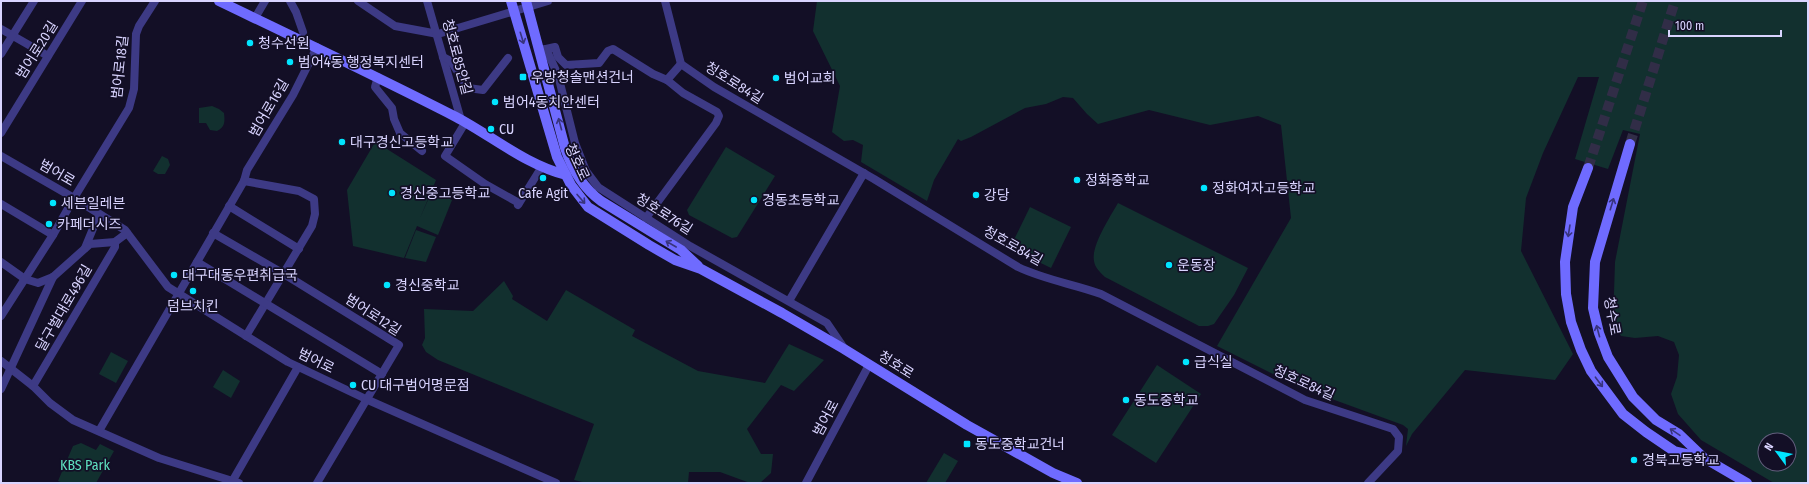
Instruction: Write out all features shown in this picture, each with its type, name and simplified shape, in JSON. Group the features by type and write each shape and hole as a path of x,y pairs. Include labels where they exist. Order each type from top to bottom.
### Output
{"main road":[{"path":"219,1 378,77 463,121 541,168 566,175"},
{"name":"청호로","path":"527,4 543,49 570,160 587,188 601,201 681,250 701,269"},
{"name":"청호로","path":"513,6 554,147 566,175 579,197 596,213 675,260 701,269 844,349 967,425 1053,473 1077,483"},
{"name":"청수로","path":"1630,144 1595,262 1593,308 1599,333 1608,357 1632,397 1656,420 1679,434 1704,458 1748,483"},
{"name":"청수로","path":"1588,168 1573,207 1565,262 1566,294 1571,322 1581,350 1591,371 1623,414 1674,451 1704,458"}],"street":[{"path":"1,54 34,1"},
{"name":"범어로20길","path":"1,133 82,1"},
{"name":"범어로18길","path":"1,316 53,235 129,108 134,89 136,34 139,26 155,1"},
{"path":"255,18 265,1"},
{"path":"290,1 296,12 303,32"},
{"path":"358,1 395,26 438,34 513,6 548,1"},
{"name":"청호로85안길","path":"427,1 463,121"},
{"path":"665,1 681,64 667,80"},
{"path":"1,29 48,56"},
{"path":"543,49 555,47 558,57 566,65 599,63 608,50 614,48 653,74 667,80 683,93 717,112 719,116 716,123 646,218"},
{"name":"범어로16길","path":"178,292 244,181 247,170 292,95 317,48"},
{"name":"청호로76길","path":"543,49 558,75 575,143 586,171 598,187 696,250 827,323 844,349"},
{"path":"443,57 451,61 468,88 483,90 508,58"},
{"name":"청호로84길","path":"681,64 720,90 864,173 1018,267 1034,275 1076,285 1101,294 1305,400 1393,429 1399,437 1400,444 1398,451 1368,483"},
{"path":"378,77 375,87 392,108 394,120 400,133 422,151"},
{"path":"463,121 445,156 485,184 518,204 541,168"},
{"name":"범어로","path":"1,156 74,198 127,232 168,287 298,367 368,400 556,483"},
{"path":"789,301 864,173"},
{"path":"244,181 299,191 314,199 315,214 312,226 300,249 246,336"},
{"path":"1,204 53,235"},
{"path":"229,206 300,249"},
{"path":"85,248 99,214"},
{"name":"달구벌대로496길","path":"25,279 38,283 53,277 90,244 115,242 127,232"},
{"path":"213,234 284,274"},
{"name":"달구벌대로496길","path":"33,386 115,247 115,242"},
{"path":"1,262 25,279"},
{"path":"197,262 382,374"},
{"name":"범어로12길","path":"284,274 399,345 318,483"},
{"name":"달구벌대로496길","path":"1,389 53,277"},
{"path":"99,431 178,292"},
{"path":"1,361 33,386 50,403 73,420 159,458 236,482 298,367"},
{"name":"범어로","path":"806,483 869,365"}],"green space":[{"path":"817,1 1808,1 1808,483 1774,483 1701,440 1678,414 1671,394 1677,377 1679,355 1674,342 1658,336 1635,338 1621,336 1613,323 1615,262 1640,134 1623,130 1608,169 1575,159 1599,77 1578,77 1543,153 1526,198 1521,251 1573,354 1555,380 1465,370 1412,434 1406,446 1408,429 1403,425 1299,387 1217,346 1291,218 1281,125 1258,116 1210,125 1149,110 1098,124 1073,98 1063,97 1046,104 1025,108 971,137 961,141 958,139 934,180 927,201 861,162 863,145 853,140 844,141 832,132 840,86 813,31"},
{"path":"212,106 224,113 224,124 222,128 217,131 210,130 206,123 199,123 199,108"},
{"path":"374,144 379,144 436,180 420,218 432,191 452,200 438,235 417,226 404,258 353,246 347,190"},
{"path":"726,147 775,176 737,237 732,238 689,215 687,210"},
{"path":"162,156 168,159 170,165 165,174 158,174 153,171"},
{"name":"운동장","path":"1118,203 1248,268 1234,295 1214,324 1199,326 1105,277 1098,270 1094,261 1095,248"},
{"path":"1030,207 1071,227 1051,268 1010,248"},
{"path":"416,230 436,237 426,262 405,258"},
{"path":"504,281 513,296 512,299 547,321 566,290 635,330 632,336 698,371 765,383 789,344 824,360 794,391 781,385 747,429 761,454 773,454 771,473 760,483 750,483 720,472 689,472 688,483 587,483 574,480 594,424 438,360 426,352 422,345 425,338 424,309 473,311"},
{"path":"111,352 128,361 116,383 99,374"},
{"path":"1157,365 1201,394 1156,463 1112,435"},
{"path":"223,370 240,381 231,398 213,387"},
{"name":"KBS Park","path":"81,443 96,450 100,444 114,451 96,483 63,483 58,481 73,446"},
{"path":"944,453 958,461 945,483 926,483"}],"tunnel":[{"path":"1588,168 1643,1"},
{"path":"1630,144 1675,1"}],"place":[{"name":"청수선원","path":"250,43"},
{"name":"범어4동 행정복지센터","path":"290,62"},
{"name":"우방청솔맨션건너","path":"523,77"},
{"name":"범어교회","path":"776,78"},
{"name":"범어4동치안센터","path":"495,102"},
{"name":"CU","path":"491,129"},
{"name":"대구경신고등학교","path":"342,142"},
{"name":"Cafe Agit","path":"543,178"},
{"name":"정화중학교","path":"1077,180"},
{"name":"정화여자고등학교","path":"1204,188"},
{"name":"경신중고등학교","path":"392,193"},
{"name":"강당","path":"976,195"},
{"name":"경동초등학교","path":"754,200"},
{"name":"세븐일레븐","path":"53,203"},
{"name":"카페더시즈","path":"49,224"},
{"name":"운동장","path":"1169,265"},
{"name":"대구대동우편취급국","path":"174,275"},
{"name":"경신중학교","path":"387,285"},
{"name":"덤브치킨","path":"193,291"},
{"name":"급식실","path":"1186,362"},
{"name":"CU 대구범어명문점","path":"353,385"},
{"name":"동도중학교","path":"1126,400"},
{"name":"동도중학교건너","path":"967,444"},
{"name":"경북고등학교","path":"1634,460"}]}
